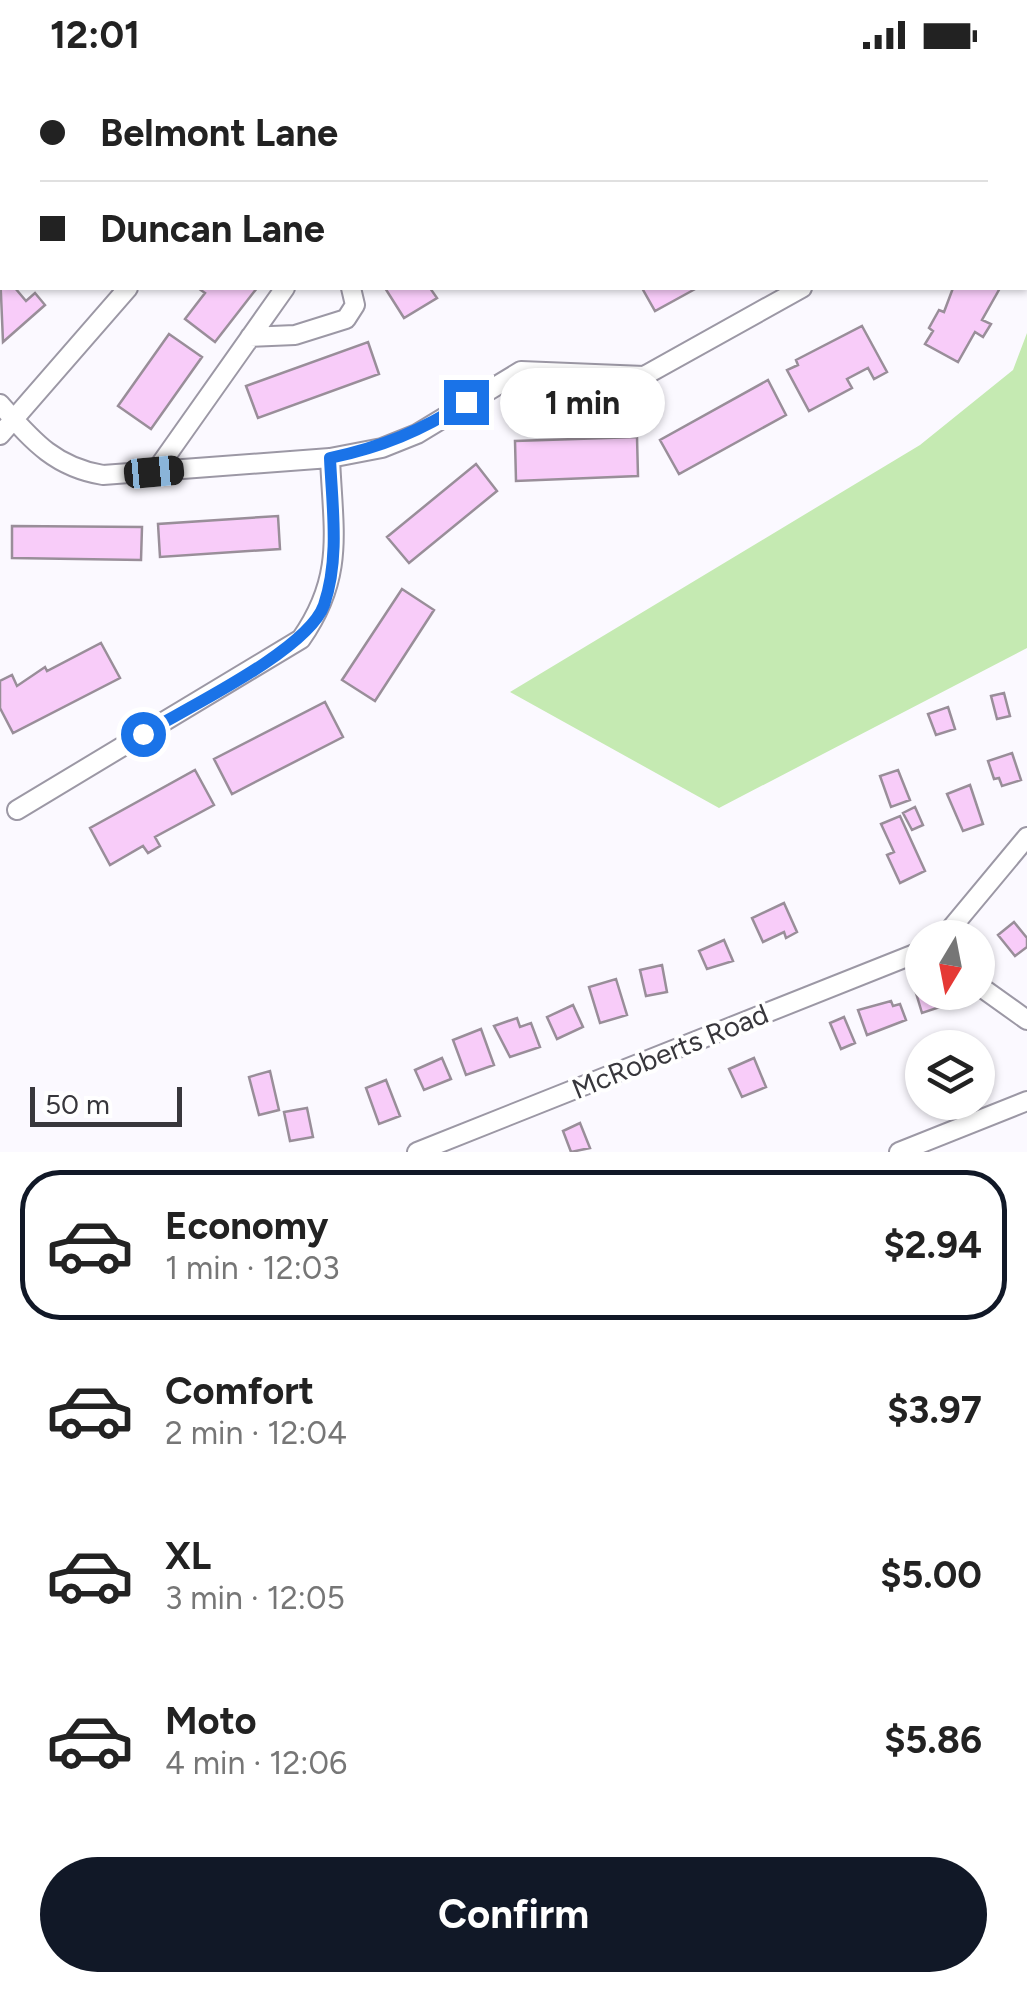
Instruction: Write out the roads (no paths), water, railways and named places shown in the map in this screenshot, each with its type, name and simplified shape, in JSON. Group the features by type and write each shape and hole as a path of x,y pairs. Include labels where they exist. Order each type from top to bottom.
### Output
{"street":[{"path":"0,435 126,290"},
{"path":"154,472 284,290"},
{"path":"250,337 306,333 346,319 355,305 351,290"},
{"path":"0,404 44,453 75,470 103,474 154,472 330,458 382,448 417,434 521,372 644,376 798,290"},
{"path":"17,810 301,639 323,607 334,554 330,458"},
{"path":"957,920 1027,838"},
{"name":"McRoberts Road","path":"417,1152 905,958"},
{"path":"995,997 1027,1020"},
{"path":"899,1152 1027,1102"}]}
